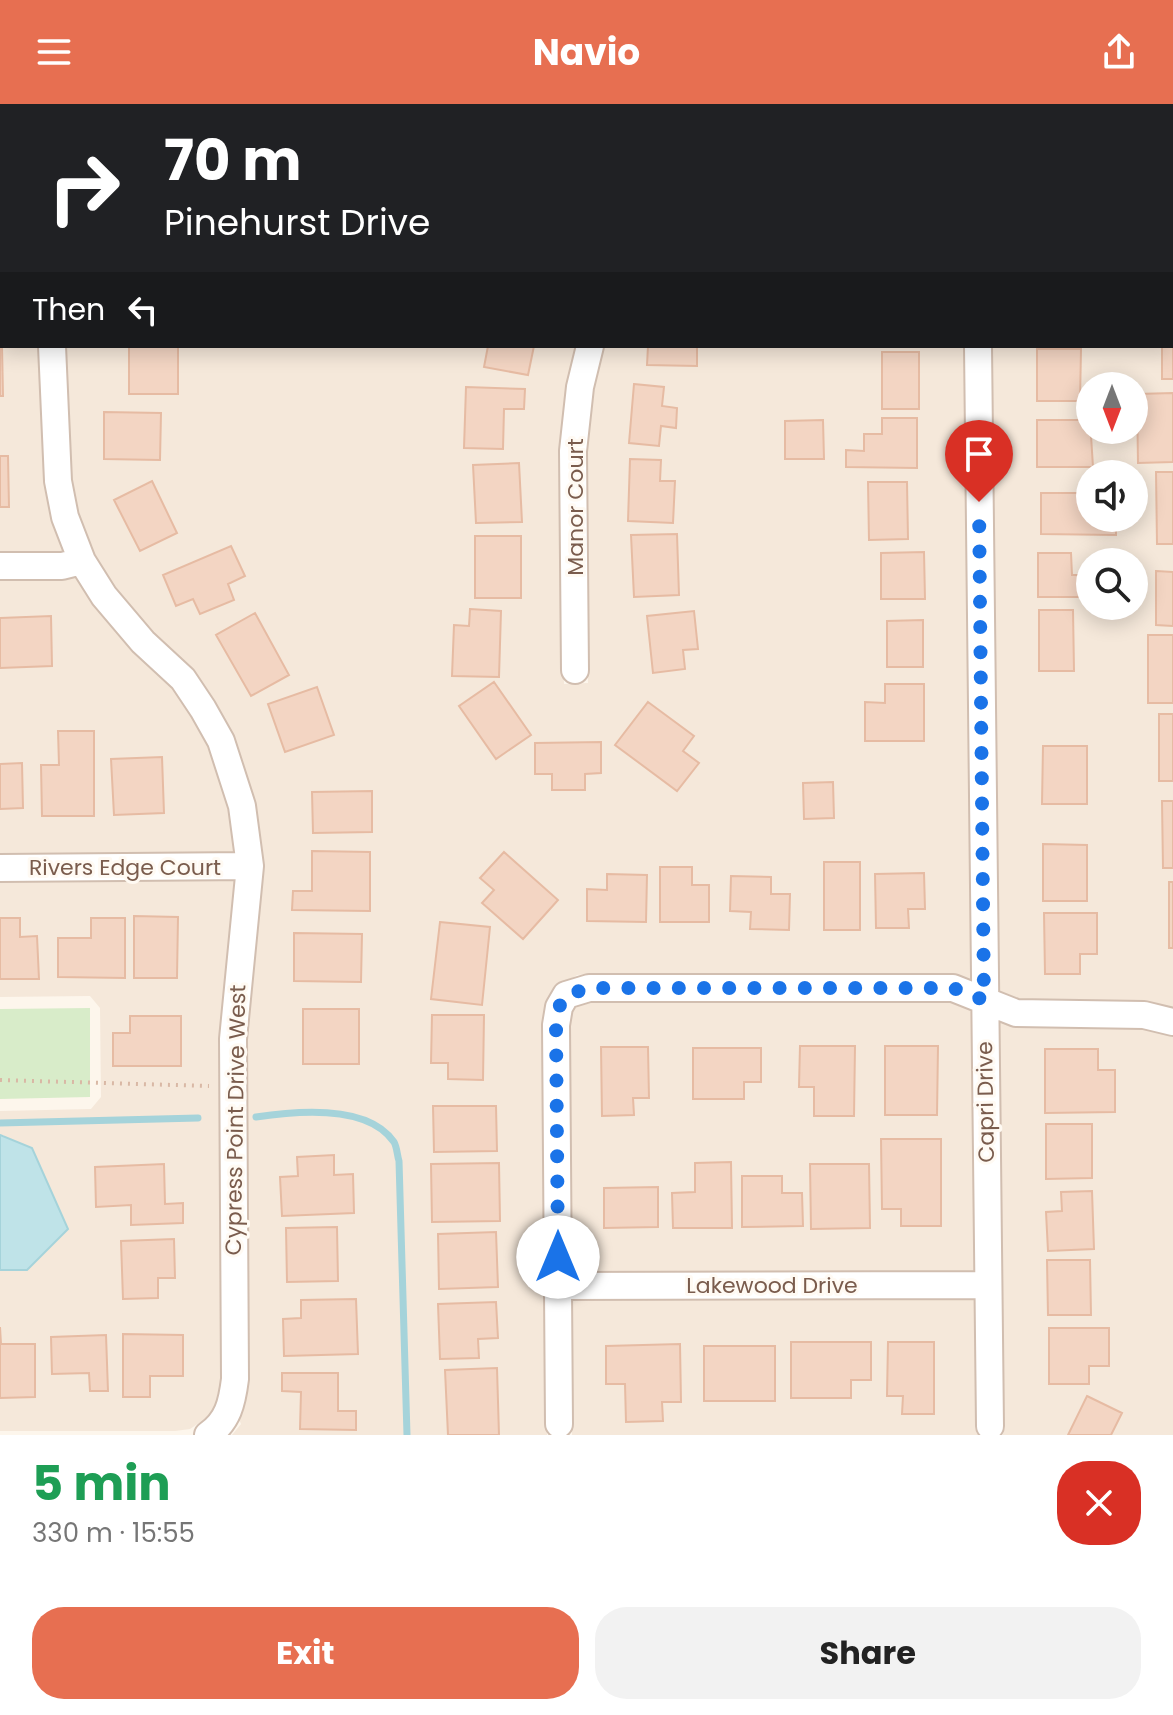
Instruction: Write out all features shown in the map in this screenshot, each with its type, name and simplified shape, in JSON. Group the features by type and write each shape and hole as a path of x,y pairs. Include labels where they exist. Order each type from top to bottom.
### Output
{"street":[{"name":"Cypress Point Drive West","path":"52,348 58,481 65,517 82,561 104,596 143,642 183,679 221,741 242,806 250,866 239,953 231,1086 235,1379 233,1400 216,1428"},
{"name":"Manor Court","path":"575,670 573,451 580,387 590,348"},
{"name":"Capri Drive","path":"978,348 990,1426"},
{"path":"0,566 62,566 82,561"},
{"name":"Rivers Edge Court","path":"0,868 250,866"},
{"path":"559,1424 556,1025 559,1007 566,995 589,988 953,988 1016,1013 1144,1015 1173,1022"},
{"name":"Lakewood Drive","path":"558,1286 987,1285"}],"path":[{"path":"0,1080 231,1086"}],"shaded area":[{"path":"0,348 39,348 45,482 64,551 0,551"},
{"path":"64,348 577,348 560,452 564,684 588,683 585,452 593,390 603,348 965,348 971,980 953,974 599,973 577,975 556,988 547,1004 544,1025 547,1435 232,1435 241,1424 239,1419 247,1381 245,1040 262,879 262,852 254,802 231,733 193,671 152,631 113,586 94,556 77,513 70,479"},
{"path":"990,348 1173,348 1173,1008 1144,1001 1018,999 996,990"},
{"path":"77,577 95,605 134,651 174,689 193,717 210,747 230,810 236,852 0,854 0,580 62,580"},
{"path":"236,880 220,1038 222,1379 214,1413 190,1429 175,1431 0,1431 0,1270 27,1270 4,1135 0,1135 0,1111 91,1109 101,1097 100,1008 90,996 0,997 0,882"},
{"path":"951,1002 971,1010 974,1271 570,1272 569,1026 574,1007 590,1003"},
{"path":"996,1020 1016,1027 1142,1029 1173,1036 1173,1435 1003,1435"},
{"path":"975,1299 978,1435 572,1435 570,1300"}],"green space":[{"path":"90,1008 90,1097 0,1099 0,1009"}],"water":[{"path":"0,1135 32,1148 68,1229 27,1270 0,1270"}],"building":[{"path":"0,348 2,348 3,396 0,396"},
{"path":"129,348 178,348 178,394 129,394"},
{"path":"488,348 534,348 528,375 484,367"},
{"path":"648,348 697,348 697,366 647,365"},
{"path":"1162,348 1173,348 1173,379 1162,379"},
{"path":"1037,349 1081,349 1081,372 1076,372 1076,401 1037,401"},
{"path":"882,352 919,352 919,409 882,409"},
{"path":"634,384 664,387 662,406 677,408 676,428 661,426 659,446 629,443"},
{"path":"466,387 525,389 524,409 504,409 503,449 464,448"},
{"path":"1173,393 1173,462 1138,460 1138,444 1148,444 1148,394"},
{"path":"104,412 161,413 160,460 104,459"},
{"path":"882,418 917,418 917,468 846,467 846,450 864,451 864,434 882,434"},
{"path":"823,420 824,459 785,459 785,421"},
{"path":"1037,420 1076,420 1076,444 1092,444 1093,460 1076,460 1076,467 1037,467"},
{"path":"0,456 8,456 9,507 0,507"},
{"path":"630,459 661,460 660,481 675,481 673,523 628,521"},
{"path":"519,463 522,522 476,523 473,465"},
{"path":"1156,472 1173,472 1173,544 1157,544"},
{"path":"152,481 177,533 140,551 114,500"},
{"path":"868,482 907,482 908,539 869,540"},
{"path":"1041,493 1076,493 1076,532 1116,532 1116,535 1041,534"},
{"path":"677,534 679,595 634,597 631,535"},
{"path":"475,536 521,536 521,598 475,598"},
{"path":"231,546 245,576 228,584 234,600 200,614 193,599 176,606 163,575"},
{"path":"924,552 925,599 881,599 881,553"},
{"path":"1038,553 1071,553 1072,575 1076,575 1076,597 1038,597"},
{"path":"1156,571 1173,572 1173,626 1156,625"},
{"path":"470,609 501,611 499,677 452,676 454,625 469,626"},
{"path":"1039,610 1073,610 1074,671 1039,671"},
{"path":"694,611 698,649 683,650 685,669 653,673 647,616"},
{"path":"255,613 289,675 251,696 216,635"},
{"path":"51,616 52,666 0,668 0,618"},
{"path":"923,620 923,667 887,667 887,621"},
{"path":"1148,635 1173,635 1173,703 1148,703"},
{"path":"494,682 531,735 496,759 459,706"},
{"path":"885,684 924,684 924,741 865,741 865,702 885,703"},
{"path":"317,687 334,735 285,752 268,704"},
{"path":"648,702 694,736 683,751 699,763 677,791 615,745"},
{"path":"1159,714 1173,714 1173,781 1159,781"},
{"path":"58,731 94,731 94,816 42,816 41,765 59,765"},
{"path":"601,742 601,773 585,774 585,790 552,790 552,774 535,774 535,743"},
{"path":"1043,746 1087,746 1087,804 1042,804"},
{"path":"162,757 164,813 114,815 111,759"},
{"path":"22,763 23,808 0,809 0,764"},
{"path":"833,782 834,818 804,819 803,783"},
{"path":"372,791 372,832 313,833 312,792"},
{"path":"1162,801 1173,801 1173,868 1163,868"},
{"path":"1043,844 1087,845 1087,901 1043,901"},
{"path":"312,851 370,852 370,911 292,910 293,891 312,891"},
{"path":"504,852 558,900 523,939 482,903 494,890 480,878"},
{"path":"824,862 860,862 860,930 824,930"},
{"path":"660,867 692,867 692,885 709,885 709,922 660,922"},
{"path":"924,873 925,909 908,909 909,928 876,928 875,874"},
{"path":"607,874 647,875 646,922 587,921 587,889 607,890"},
{"path":"731,876 771,877 771,894 790,894 789,930 750,929 751,912 730,911"},
{"path":"1169,882 1173,882 1173,948 1169,948"},
{"path":"1044,913 1097,913 1097,954 1080,954 1080,974 1045,974"},
{"path":"134,916 178,917 177,978 134,978"},
{"path":"0,918 20,918 20,937 37,936 39,979 0,979"},
{"path":"91,918 125,918 125,978 58,977 58,938 91,938"},
{"path":"440,922 490,927 482,1005 431,999"},
{"path":"294,933 362,934 361,982 294,981"},
{"path":"303,1009 359,1009 359,1064 303,1064"},
{"path":"432,1015 484,1015 483,1080 448,1079 448,1063 431,1063"},
{"path":"130,1016 181,1016 181,1066 113,1066 113,1033 130,1033"},
{"path":"800,1046 855,1046 854,1116 814,1116 814,1087 799,1087"},
{"path":"885,1046 938,1046 937,1115 885,1115"},
{"path":"601,1047 648,1047 649,1098 633,1098 634,1115 602,1116"},
{"path":"693,1048 761,1048 761,1082 744,1082 744,1099 693,1099"},
{"path":"1045,1049 1098,1049 1098,1070 1115,1070 1115,1112 1045,1113"},
{"path":"433,1106 496,1106 497,1151 434,1152"},
{"path":"1046,1124 1092,1124 1092,1178 1046,1179"},
{"path":"881,1139 941,1139 941,1226 901,1226 901,1209 882,1209"},
{"path":"334,1155 334,1175 353,1174 354,1213 282,1216 280,1177 298,1176 297,1157"},
{"path":"731,1162 732,1228 673,1228 672,1193 695,1192 695,1163"},
{"path":"499,1163 500,1221 432,1222 431,1164"},
{"path":"164,1164 165,1204 183,1203 183,1223 131,1225 131,1205 96,1207 95,1167"},
{"path":"810,1164 869,1164 870,1228 811,1229"},
{"path":"742,1176 782,1176 782,1193 802,1193 803,1226 742,1227"},
{"path":"658,1187 658,1227 604,1228 604,1188"},
{"path":"1092,1191 1094,1249 1048,1251 1046,1212 1062,1211 1061,1192"},
{"path":"337,1227 338,1281 287,1282 286,1228"},
{"path":"496,1232 498,1287 439,1289 438,1234"},
{"path":"174,1239 175,1278 158,1278 158,1298 123,1299 121,1241"},
{"path":"1047,1260 1090,1260 1091,1315 1048,1315"},
{"path":"356,1299 358,1354 284,1356 283,1319 301,1318 301,1300"},
{"path":"496,1302 498,1338 478,1339 479,1358 440,1359 438,1304"},
{"path":"0,1327 1,1344 35,1344 35,1397 0,1398"},
{"path":"1049,1328 1109,1328 1109,1366 1089,1366 1089,1384 1049,1384"},
{"path":"123,1334 183,1335 183,1376 150,1376 150,1397 123,1397"},
{"path":"106,1335 108,1391 90,1391 89,1373 52,1374 51,1337"},
{"path":"791,1342 871,1342 871,1380 851,1380 851,1398 791,1398"},
{"path":"888,1342 934,1342 934,1414 902,1414 903,1396 887,1396"},
{"path":"680,1344 681,1402 662,1402 663,1421 626,1422 625,1384 606,1384 606,1346"},
{"path":"704,1346 775,1346 775,1401 704,1401"},
{"path":"497,1368 499,1435 448,1435 445,1370"},
{"path":"282,1373 338,1373 338,1411 356,1411 356,1430 300,1429 301,1392 282,1391"},
{"path":"1087,1396 1122,1413 1111,1435 1068,1435"}],"waterway":[{"path":"256,1117 310,1112 349,1116 367,1121 382,1130 395,1144 399,1161 407,1435"},
{"path":"0,1123 198,1118"}],"route":[{"path":"558,1257 556,1025 559,1007 566,995 589,988 953,988 984,1000 979,502"}]}
